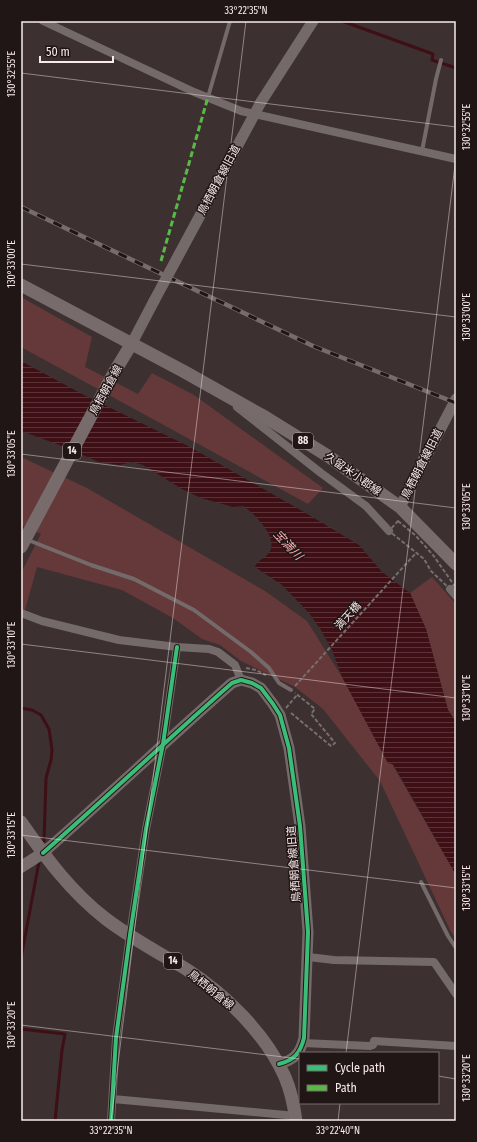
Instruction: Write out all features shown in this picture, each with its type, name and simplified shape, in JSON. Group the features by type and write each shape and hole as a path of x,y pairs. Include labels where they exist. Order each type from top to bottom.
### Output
{"main road":[{"path":"21,285 132,343"},
{"name":"鳥栖朝倉線","path":"24,538 115,371 132,343"},
{"name":"久留米小郡線","path":"132,343 211,387 328,456 400,507 456,564"},
{"name":"鳥栖朝倉線","path":"21,822 62,878 82,899 130,936 187,970 224,997 253,1028 279,1064 292,1098 296,1119"},
{"path":"21,867 43,853"}],"street":[{"path":"43,21 194,92 241,111 456,159"},
{"name":"鳥栖朝倉線旧道","path":"132,343 261,102 313,21"},
{"path":"211,387 322,474 366,506 389,531"},
{"name":"鳥栖朝倉線旧道","path":"400,507 456,399"},
{"path":"21,613 42,621 119,640 209,649 218,652 235,665 236,682 163,744 88,814 43,853"},
{"path":"111,1121 116,1038 130,936 146,829 163,744 177,647"},
{"name":"鳥栖朝倉線旧道","path":"236,682 252,683 261,688 280,715 289,748 300,826 308,932 303,1043"},
{"path":"308,957 334,960 434,962 456,994"},
{"path":"279,1064 290,1061 297,1055 303,1043 370,1046 373,1045 374,1041 456,1046"},
{"path":"113,1099 296,1119"}],"lane":[{"path":"208,97 230,21"},
{"path":"422,152 441,60"},
{"path":"24,538 91,565 134,580 194,610 251,652 269,668 279,683 291,690"},
{"path":"421,882 448,936 456,948"}],"path":[{"path":"398,521 415,535 433,555 454,585 453,593"},
{"path":"389,531 424,559 431,570 453,593"},
{"path":"235,665 256,670 279,683"},
{"path":"291,690 315,709 311,714 335,743 331,746 286,709 297,695"}],"shaded area":[{"path":"21,297 92,337 85,367 138,394 152,373 194,395 323,488 308,504 21,347"},
{"path":"21,457 87,488 265,591 307,621 342,677 388,763 392,764 456,875 456,939 451,932 380,781 323,709 295,687 241,661 220,645 202,639 173,618 122,590 37,567 21,624 21,573 41,534 21,525"},
{"path":"432,577 456,604 456,722 448,710 426,629 410,593"}],"water":[{"name":"宝満川","path":"21,361 84,395 188,446 304,512 359,545 382,572 410,593 426,629 448,710 456,722 456,875 393,764 388,763 342,677 332,650 321,630 309,613 282,585 255,567 257,563 268,554 271,548 269,534 259,520 243,506 233,507 201,498 182,489 143,465 132,462 119,465 99,462 57,444 21,431"}],"waterway":[{"path":"342,21 433,54 432,60 456,68"},
{"path":"21,708 32,710 41,715 49,729 52,750 46,778 44,841"},
{"path":"21,958 39,862"},
{"path":"21,1029 65,1034 55,1121"}],"railway":[{"path":"21,207 313,346 456,403"}],"marked path":[{"path":"161,261 208,97"}],"cycle path":[{"path":"111,1121 116,1038 130,935 146,829 163,744 177,647"},
{"path":"43,853 232,683 241,680 252,683 261,688 280,715 289,748 300,826 308,932 304,1038 301,1048 296,1056 279,1064"}]}
